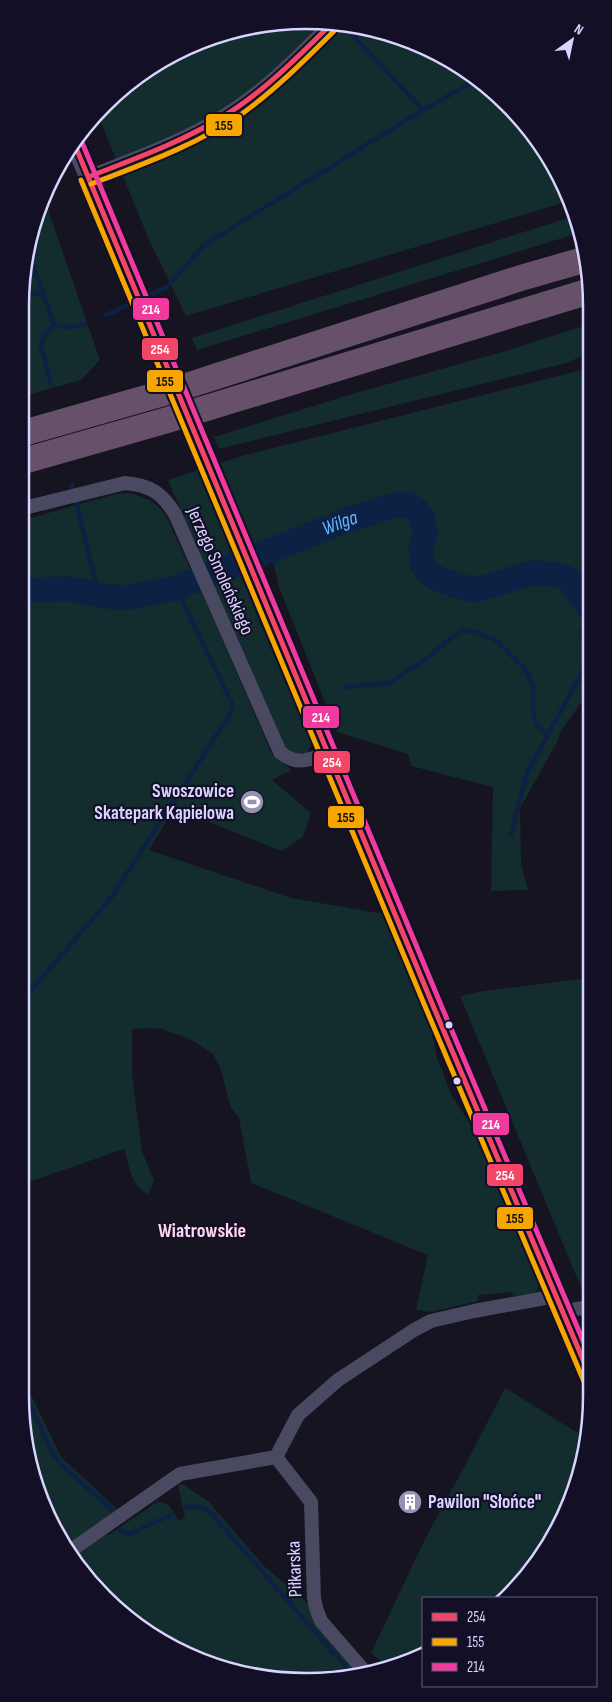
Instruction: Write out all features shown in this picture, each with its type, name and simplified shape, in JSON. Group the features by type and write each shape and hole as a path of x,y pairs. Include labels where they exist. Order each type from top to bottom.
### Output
{"highway":[{"path":"29,431 174,390 515,280 580,261"},
{"path":"29,459 164,421 583,293"}],"street":[{"path":"88,177 200,130 225,115 292,63 326,29"},
{"path":"77,150 583,1359"},
{"name":"Jerzego Smoleńskiego","path":"29,507 125,483 140,484 150,488 168,503 175,514 280,752 296,761 304,761 329,753"},
{"path":"74,1548 180,1474 276,1457 298,1415 338,1380 414,1330 431,1321 556,1296"},
{"path":"564,1313 583,1308"},
{"name":"Piłkarska","path":"276,1457 311,1502 314,1598 316,1608 322,1621 361,1668"}],"green space":[{"path":"288,29 324,29 378,38 429,57 460,75 502,110 526,137 546,167 563,203 186,316 149,240 100,121 137,86 183,57 234,38"},
{"path":"47,207 100,360 81,380 29,394 29,288 38,234"},
{"path":"569,218 574,234 197,350 192,338"},
{"path":"583,326 583,356 563,364 219,449 214,437 352,394 506,351"},
{"path":"583,369 583,700 561,731 557,742 520,808 521,863 528,890 491,891 493,787 411,766 408,754 337,732 279,587 272,558 266,548 236,560 258,618 312,742 307,753 298,754 285,747 168,480 245,455"},
{"path":"130,493 142,497 151,501 166,516 272,754 292,770 272,780 311,813 303,837 281,851 174,808 149,850 291,898 384,914 430,1024 437,1058 452,1096 476,1133 481,1134 539,1276 539,1286 535,1293 513,1296 512,1292 478,1295 478,1301 431,1312 416,1310 428,1255 251,1183 239,1118 231,1108 220,1067 213,1054 190,1039 162,1029 132,1029 132,1076 142,1151 154,1181 148,1195 133,1179 124,1149 29,1182 29,518 116,494"},
{"path":"583,979 583,1292 460,996 484,991"},
{"path":"505,1388 581,1435 569,1485 555,1519 537,1550 514,1579 497,1597 422,1597 422,1648 383,1663 371,1653 425,1539"},
{"path":"29,1391 61,1457 119,1511 71,1543 57,1519 38,1468 31,1432"},
{"path":"181,1483 208,1501 264,1566 314,1609 358,1668 324,1673 288,1673 252,1668 217,1659 183,1645 152,1627 110,1592 77,1553 99,1537 110,1534 157,1502 168,1505 173,1510 178,1521 185,1518 178,1486"}],"waterway":[{"path":"350,32 423,110"},
{"path":"143,298 167,287 204,245 423,110 471,83"},
{"path":"32,263 44,295"},
{"path":"29,292 44,295 54,324 62,327 85,324"},
{"path":"106,315 136,301"},
{"path":"51,384 41,346 43,338 54,324"},
{"path":"72,485 99,595"},
{"name":"Wilga","path":"29,590 71,589 124,598 176,588 345,521 398,504 408,505 416,509 423,519 425,532 421,548 422,564 432,576 475,590 533,573 556,574 569,579 583,599"},
{"path":"29,993 111,898 232,711 232,704 176,588"},
{"path":"583,629 581,632 583,637"},
{"path":"345,687 389,683 429,657 463,630 476,632 497,641 525,669 533,686 533,714 538,726 548,735"},
{"path":"511,835 527,773 583,668"},
{"path":"29,1403 53,1454 60,1463 112,1510"},
{"path":"185,1508 199,1507 211,1513 348,1670"},
{"path":"120,1529 125,1533 132,1533 171,1515"}],"transit line":[{"name":"254","path":"88,177 175,142 224,116 266,86 326,29"},
{"name":"155","path":"91,184 169,153 207,135 243,113 267,94 334,31"},
{"name":"214","path":"82,142 441,1005 583,1341"},
{"name":"254","path":"77,150 434,1008 583,1360"},
{"name":"155","path":"81,180 427,1011 583,1379"}],"place":[{"name":"Swoszowice Skatepark Kąpielowa","path":"252,802"},
{"name":"Pawilon \"Słońce\"","path":"410,1502"}],"district":[{"name":"Wiatrowskie","path":"202,1231"}]}
